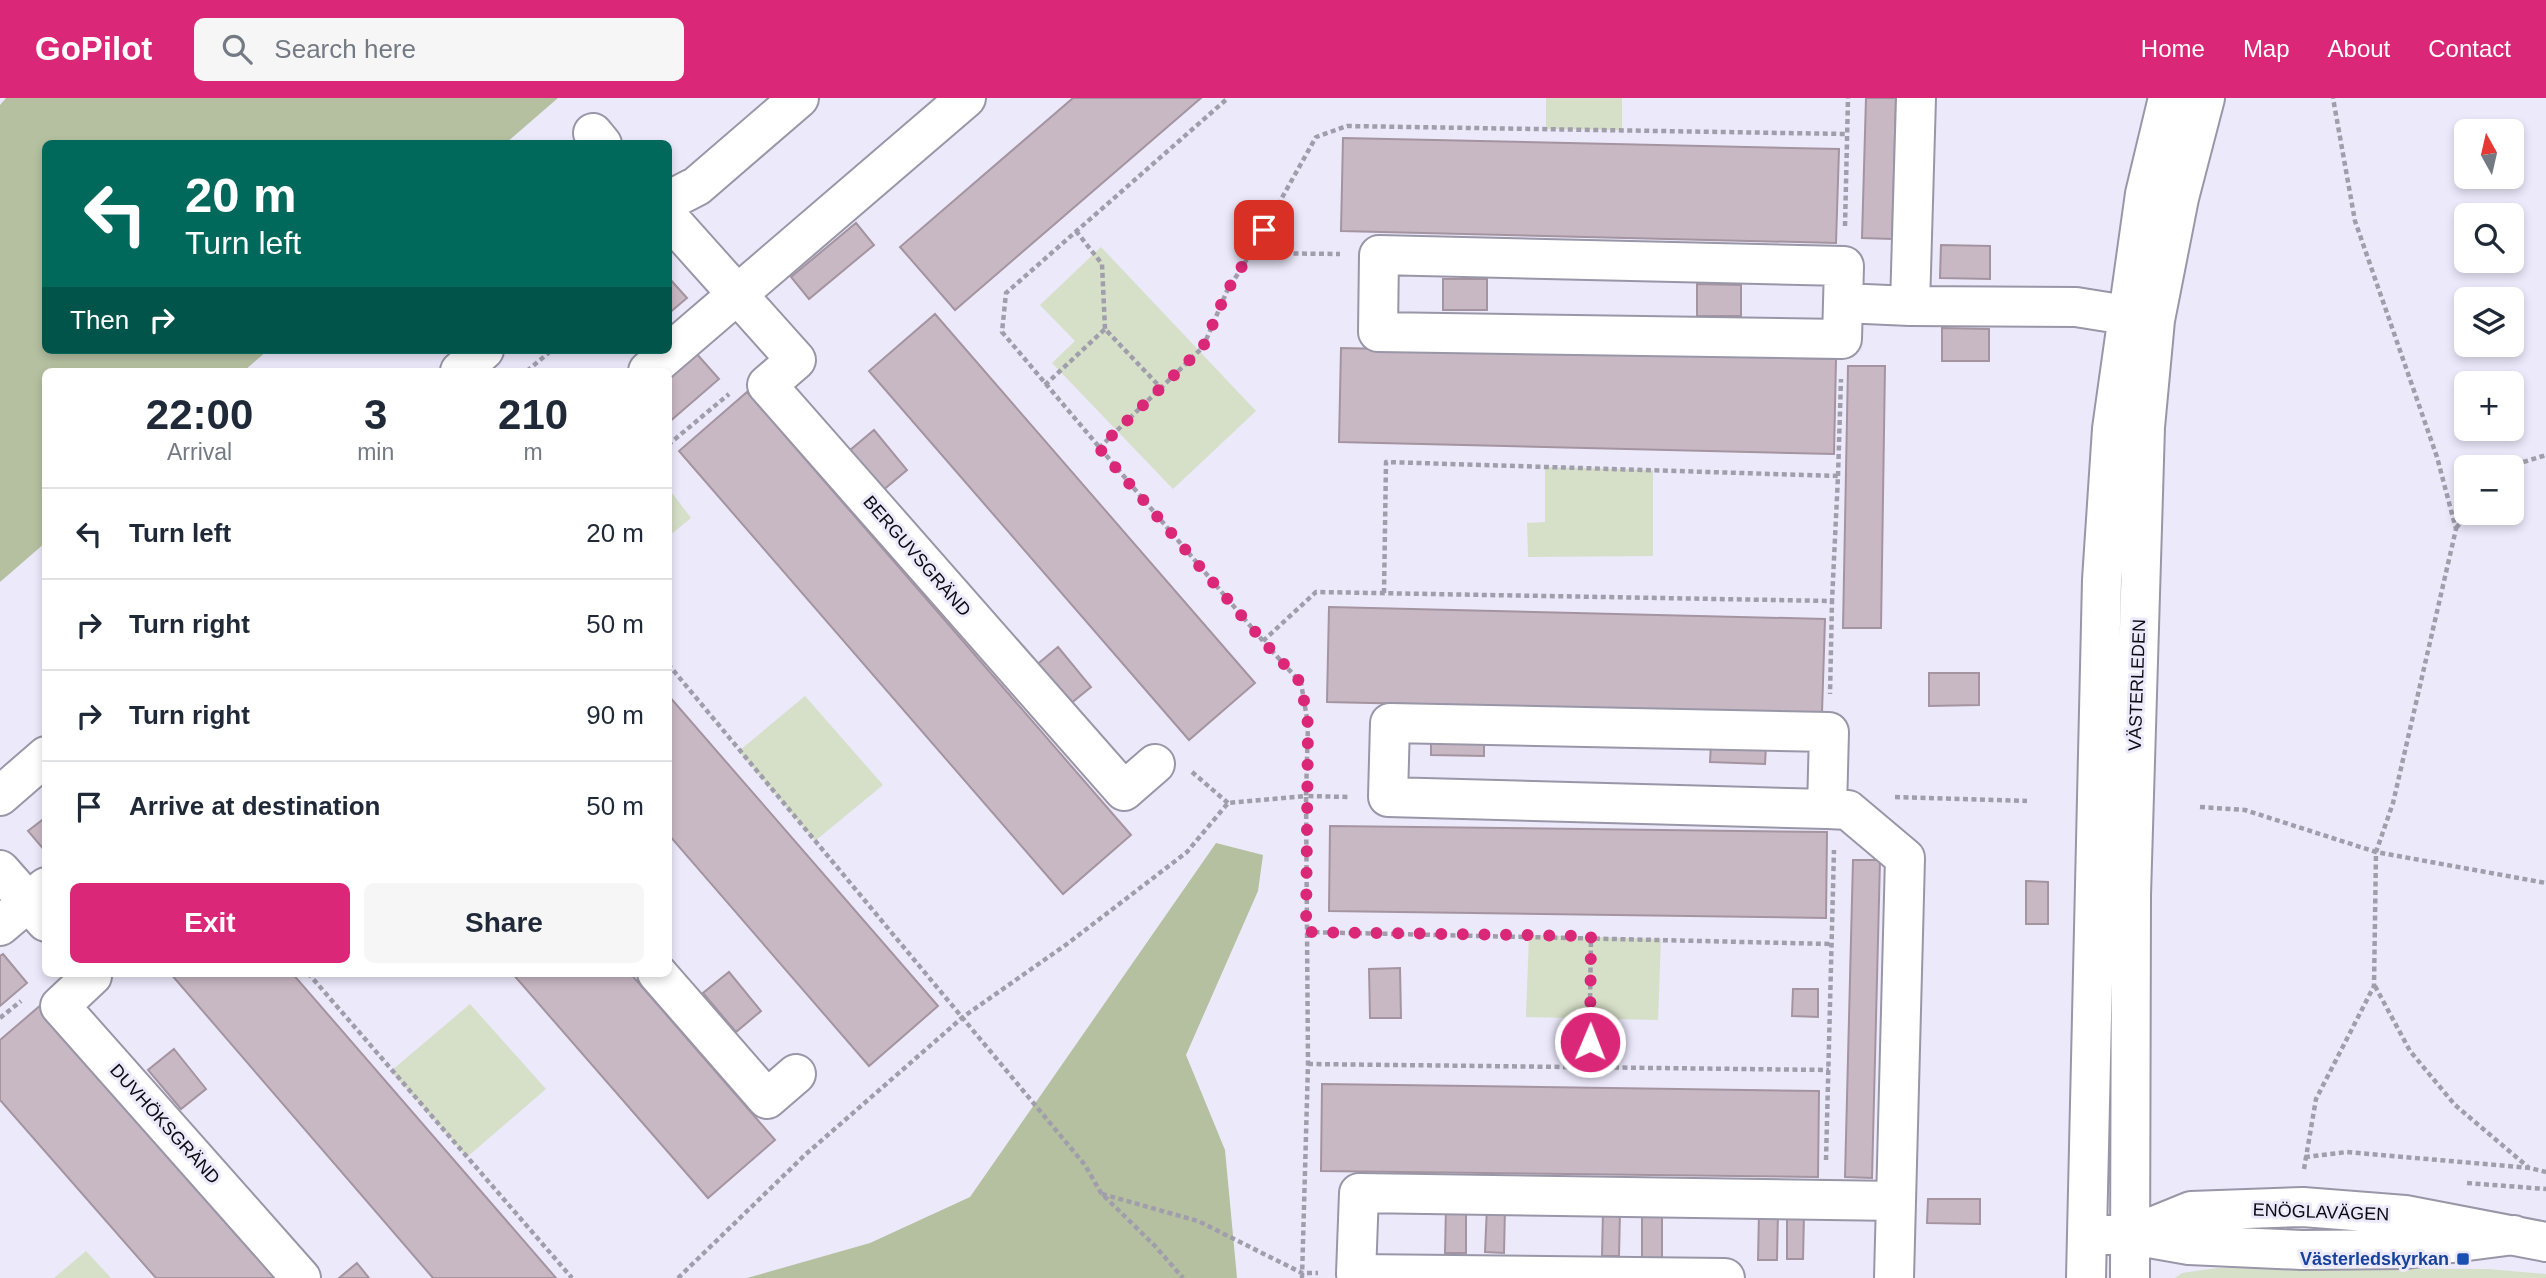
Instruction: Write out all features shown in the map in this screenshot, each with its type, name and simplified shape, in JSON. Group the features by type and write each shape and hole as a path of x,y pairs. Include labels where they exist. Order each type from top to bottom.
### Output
{"street":[{"path":"672,199 697,186 799,98"},
{"path":"672,350 966,98"},
{"path":"1910,306 1916,98"},
{"name":"VÄSTERLEDEN","path":"2130,1278 2132,867 2145,427 2141,318 2145,194 2168,98"},
{"name":"VÄSTERLEDEN","path":"2086,1278 2102,580 2112,429 2141,318 2179,198 2205,98"},
{"path":"672,221 796,360 767,385"},
{"path":"1842,321 1844,265 1379,255 1378,332 1842,321 1910,306 2076,307 2141,318"},
{"path":"463,368 479,354"},
{"path":"652,368 668,354"},
{"name":"BERGUVSGRÄND","path":"767,385 1124,791 1155,764"},
{"path":"1838,809 1829,732 1390,723 1388,797 1838,809 1905,858 1894,1278"},
{"path":"0,796 42,759"},
{"path":"0,870 30,909"},
{"name":"DUVHÖKSGRÄND","path":"91,977 60,1006 301,1278"},
{"path":"660,977 767,1099 796,1074"},
{"path":"1725,1278 1356,1274 1359,1194 1896,1200"},
{"name":"ENÖGLAVÄGEN","path":"2087,1235 2132,1235 2189,1245 2315,1250 2406,1249 2530,1238"}],"path":[{"path":"1101,1194 1198,1221 1302,1276 1308,1064 1308,724 1301,683 1002,332 1006,293 1228,98"},
{"path":"1844,265 1848,98"},
{"path":"2333,98 2355,220 2437,457 2456,529"},
{"path":"1099,448 1203,347 1227,291 1316,137 1347,126 1847,134"},
{"path":"1076,231 1102,264 1105,329 1161,388"},
{"path":"1251,253 1379,255"},
{"path":"1829,732 1842,321"},
{"path":"1045,385 1105,329"},
{"path":"531,368 547,354"},
{"path":"672,442 743,382 767,385"},
{"path":"2524,462 2546,455"},
{"path":"1384,593 1386,462 1838,476"},
{"path":"2459,525 2456,529 2393,803 2376,852 2374,986 2316,1099 2305,1157 2347,1152 2530,1168 2546,1172"},
{"path":"1263,641 1316,592 1832,601"},
{"path":"672,669 1084,1165 1101,1194 1156,1246 1183,1278"},
{"path":"678,1278 806,1154 963,1017 1067,944 1187,852 1228,803 1307,796 1388,797"},
{"path":"1894,797 2027,801"},
{"path":"2200,807 2245,810 2376,852 2546,883"},
{"path":"1825,1199 1833,847 1838,809"},
{"path":"1306,932 1832,943"},
{"path":"1589,1066 1591,936"},
{"path":"311,977 572,1278"},
{"path":"2374,986 2410,1051 2455,1105 2530,1168"},
{"path":"1308,1064 1829,1070"}],"green space":[{"path":"6,98 558,98 509,140 42,140 42,354 263,354 247,368 42,368 42,546 0,582 0,105"},
{"path":"1546,98 1622,98 1622,130 1546,129"},
{"path":"1101,247 1256,411 1173,489 1052,363 1075,341 1040,305"},
{"path":"1545,467 1653,470 1653,556 1528,557 1527,523 1545,522"},
{"path":"672,493 691,518 672,534"},
{"path":"805,696 883,785 815,841 739,751"},
{"path":"1216,843 1263,855 1258,891 1186,1055 1225,1150 1237,1278 747,1278 870,1243 970,1197"},
{"path":"1529,935 1661,939 1658,1020 1526,1017"},
{"path":"470,1004 546,1089 467,1157 391,1071"},
{"path":"86,1251 111,1278 54,1278"},
{"path":"2217,1268 2488,1269 2546,1274 2546,1278 2175,1278 2182,1273"}],"building":[{"path":"1073,98 1201,98 955,310 900,247"},
{"path":"1866,98 1896,98 1892,239 1862,238"},
{"path":"1343,138 1839,149 1836,243 1341,231"},
{"path":"856,223 874,245 809,299 791,277"},
{"path":"1941,245 1990,246 1990,279 1940,278"},
{"path":"1443,279 1487,279 1487,310 1443,310"},
{"path":"672,281 687,298 672,311"},
{"path":"1697,284 1741,285 1741,316 1697,316"},
{"path":"935,314 1255,683 1189,740 869,371"},
{"path":"1942,328 1989,329 1989,361 1942,361"},
{"path":"1341,348 1836,359 1834,454 1339,442"},
{"path":"696,353 719,379 672,420 672,373"},
{"path":"1848,366 1885,366 1881,628 1843,628"},
{"path":"747,392 1131,835 1063,894 679,451"},
{"path":"874,430 907,470 882,491 849,451"},
{"path":"1329,607 1825,619 1822,713 1327,702"},
{"path":"1058,647 1091,687 1065,708 1033,668"},
{"path":"1929,673 1979,673 1979,705 1929,706"},
{"path":"672,700 938,1006 869,1066 672,839"},
{"path":"1431,737 1484,738 1484,756 1431,755"},
{"path":"1711,744 1766,746 1765,764 1710,762"},
{"path":"42,820 42,847 28,831"},
{"path":"1330,826 1827,832 1826,918 1329,911"},
{"path":"1853,860 1880,860 1872,1178 1845,1177"},
{"path":"2026,881 2048,882 2048,924 2026,924"},
{"path":"3,954 27,983 0,1006 0,956"},
{"path":"1400,968 1401,1018 1370,1018 1369,969"},
{"path":"729,972 761,1011 736,1032 703,993"},
{"path":"173,977 295,977 556,1278 433,1278"},
{"path":"515,977 633,977 775,1140 708,1198"},
{"path":"1793,989 1818,989 1818,1017 1792,1016"},
{"path":"42,1004 282,1278 156,1278 0,1100 0,1040"},
{"path":"174,1049 206,1089 181,1109 148,1070"},
{"path":"1322,1084 1819,1091 1818,1177 1321,1171"},
{"path":"1928,1199 1980,1199 1980,1224 1927,1223"},
{"path":"1446,1205 1466,1205 1466,1253 1445,1253"},
{"path":"1487,1206 1505,1207 1504,1253 1485,1252"},
{"path":"1603,1211 1620,1211 1619,1256 1602,1256"},
{"path":"1642,1211 1662,1211 1662,1258 1642,1258"},
{"path":"1759,1212 1778,1212 1777,1260 1758,1260"},
{"path":"1787,1214 1804,1214 1803,1259 1787,1259"},
{"path":"357,1263 369,1278 339,1278"}],"place":[{"name":"Västerledskyrkan","path":"2463,1259"}],"route":[{"path":"1264,230 1227,291 1203,347 1099,448 1301,683 1308,724 1306,932 1591,936 1590,1042"}]}
